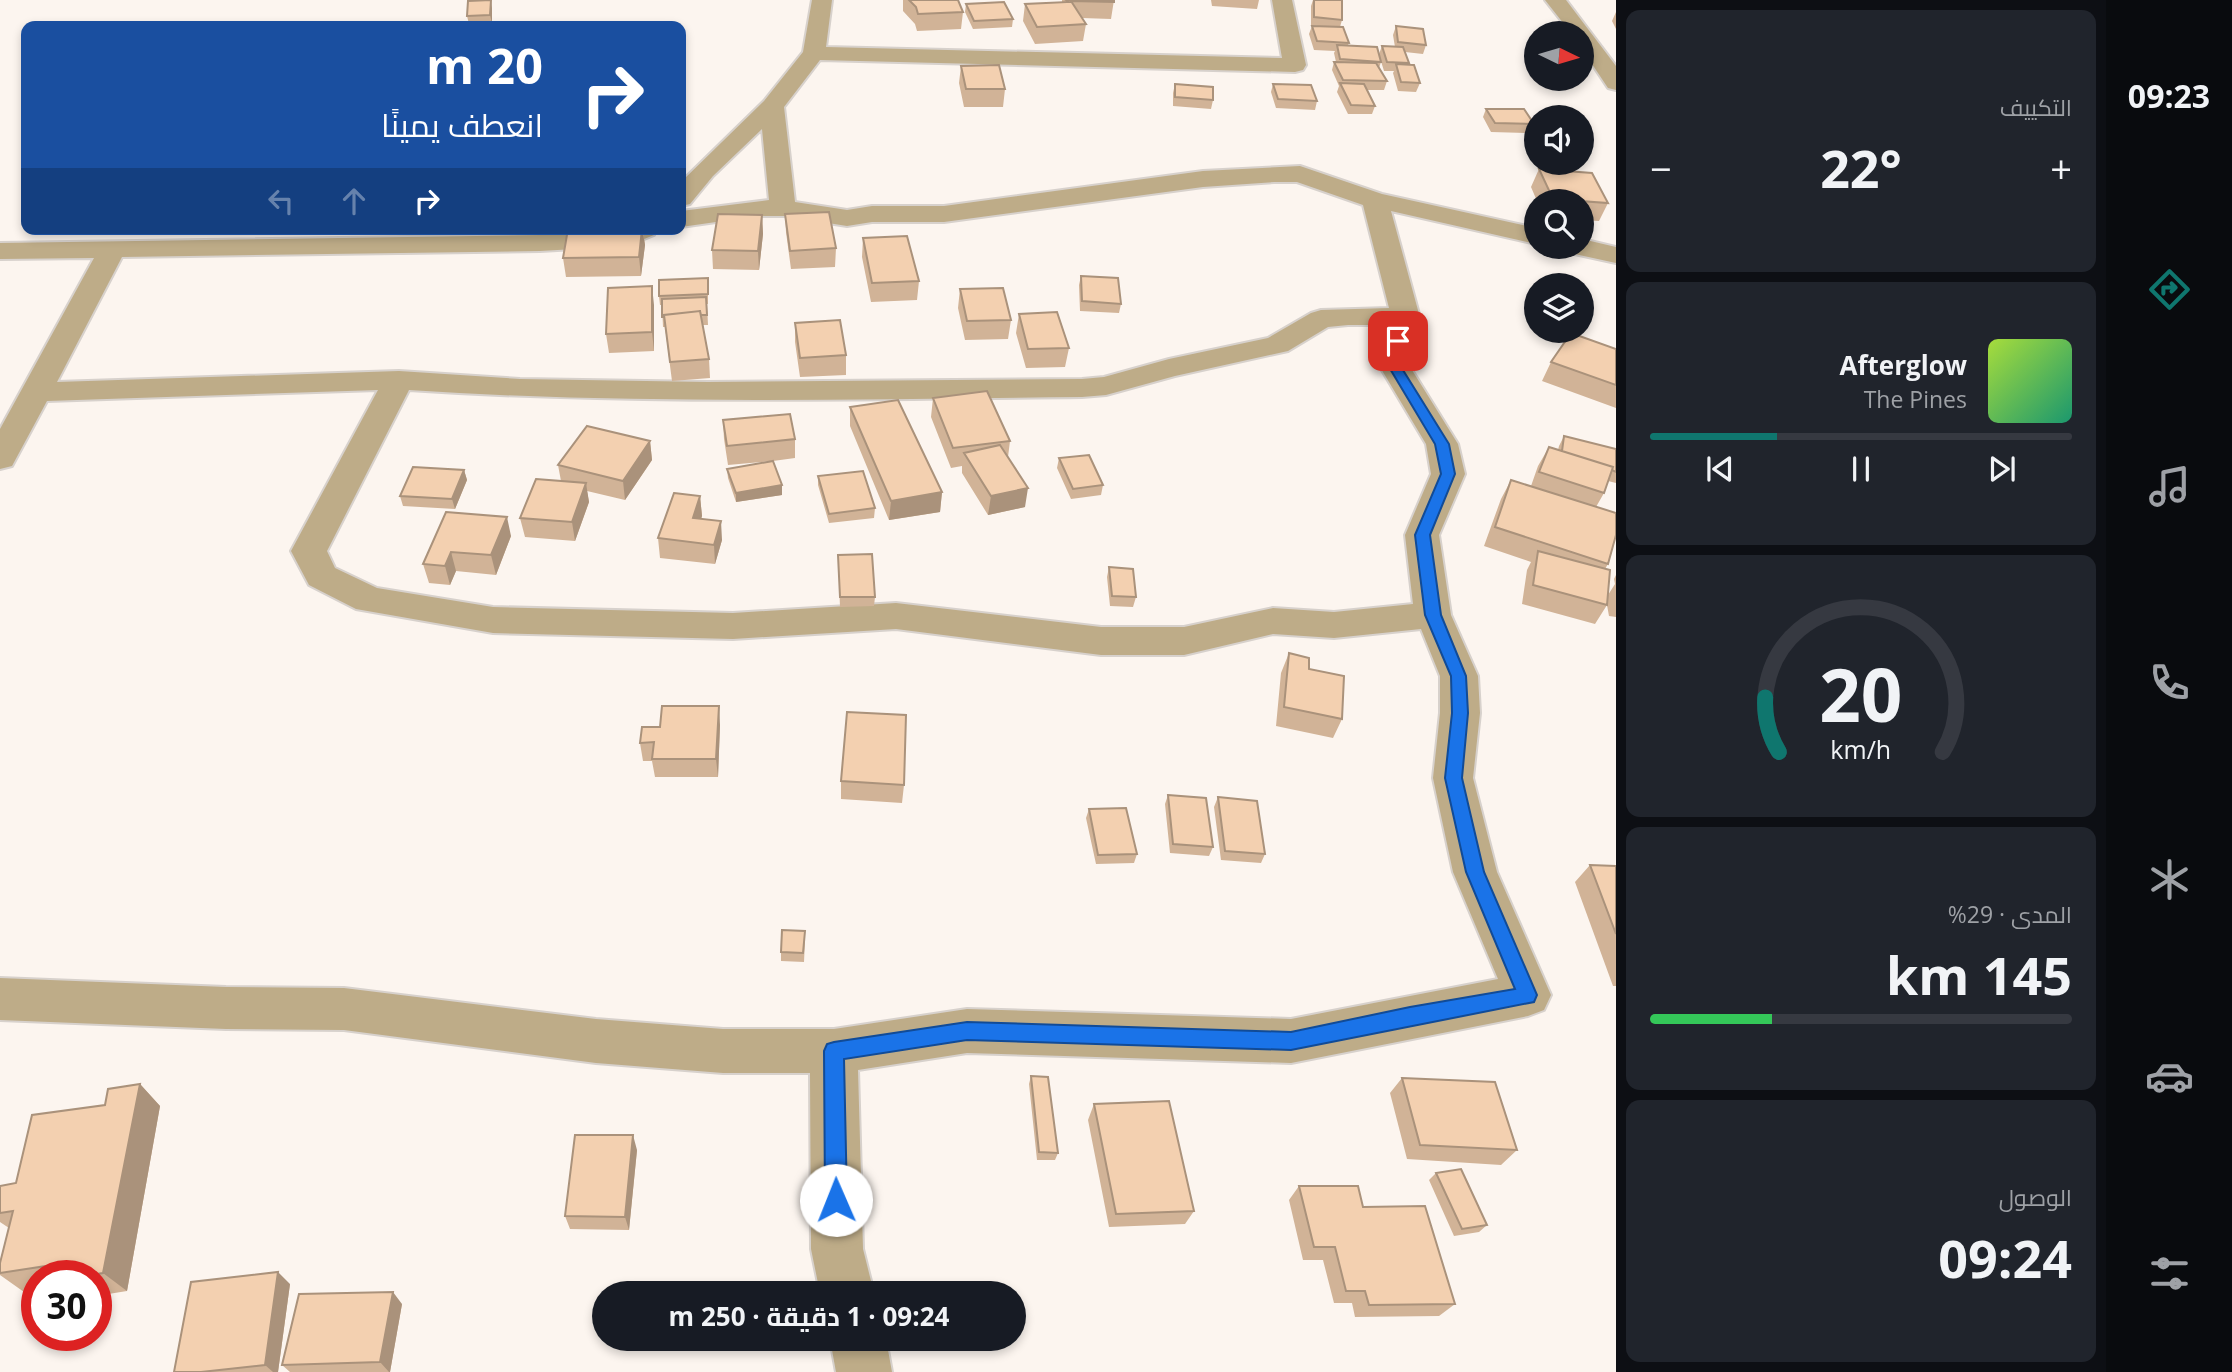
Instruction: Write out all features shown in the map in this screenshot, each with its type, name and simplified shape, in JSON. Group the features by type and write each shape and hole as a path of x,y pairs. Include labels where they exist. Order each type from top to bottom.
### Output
{"street":[{"path":"686,192 704,171 772,106 814,53 822,0"},
{"path":"814,53 1295,65 1282,0"},
{"path":"1555,0 1572,21"},
{"path":"1594,51 1616,83"},
{"path":"772,106 779,191 784,208"},
{"path":"686,218 758,208 784,208 847,218 873,214 944,214 1203,179 1274,174 1315,178 1375,200 1524,233"},
{"path":"0,999 344,1009 596,1041 723,1051 834,1051 967,1031 1291,1041 1528,995 1475,872 1453,778 1460,713 1458,676 1433,615 1422,535 1448,474 1442,444 1392,362 1405,314 1375,200"},
{"path":"0,251 575,242 627,238 633,235"},
{"path":"0,459 113,249"},
{"path":"1594,250 1616,256"},
{"path":"36,392 399,380 533,389 1082,388 1105,386 1170,368 1277,345 1321,319 1348,316 1377,318 1405,314"},
{"path":"399,380 309,551 322,576 369,600 493,620 597,624 733,626 896,616 1101,641 1184,641 1273,621 1334,625 1433,615"},
{"path":"834,1051 837,1249 844,1281"},
{"path":"860,1351 863,1372"}],"building":[{"path":"491,0 490,15 467,16 468,1"},
{"path":"909,0 958,0 963,12 918,14 916,7"},
{"path":"1066,0 1114,2 1071,1 1086,24 1037,27 1025,4 1069,2"},
{"path":"1314,0 1342,0 1342,20 1314,17"},
{"path":"1004,2 1013,19 974,21 966,4"},
{"path":"1312,26 1343,27 1349,43 1317,41"},
{"path":"1396,26 1423,29 1426,45 1398,42"},
{"path":"1337,45 1377,47 1381,62 1340,59"},
{"path":"1382,46 1403,47 1409,63 1387,62"},
{"path":"1334,62 1376,63 1387,81 1343,80"},
{"path":"1396,64 1414,65 1420,83 1401,82"},
{"path":"999,65 1005,89 966,89 961,66"},
{"path":"1340,83 1364,84 1375,106 1351,105"},
{"path":"1175,84 1213,87 1213,100 1175,97"},
{"path":"1273,84 1311,85 1317,101 1278,99"},
{"path":"1486,109 1524,109 1524,124 1495,123"},
{"path":"1542,175 1593,175 1608,203 1594,202 1594,189 1548,189"},
{"path":"829,212 836,248 790,251 785,214"},
{"path":"718,214 762,215 758,251 712,250"},
{"path":"567,235 641,235 639,257 563,258"},
{"path":"907,236 919,281 872,283 863,238"},
{"path":"1081,276 1118,278 1121,304 1082,301"},
{"path":"708,278 708,294 659,296 659,280"},
{"path":"652,286 652,332 606,334 608,288"},
{"path":"1003,288 1011,320 967,321 960,289"},
{"path":"706,297 707,315 701,315 700,311 662,317 662,299"},
{"path":"700,311 709,359 670,362 664,315"},
{"path":"1057,312 1069,348 1028,349 1019,314"},
{"path":"840,320 846,355 800,358 795,323"},
{"path":"1594,341 1616,349 1616,385 1551,362 1564,343"},
{"path":"987,391 1010,441 953,448 933,398"},
{"path":"898,400 942,492 891,501 850,407"},
{"path":"790,414 795,439 727,446 723,420"},
{"path":"587,426 650,441 623,481 558,465"},
{"path":"1564,436 1616,449 1616,472 1612,470 1613,467 1562,451"},
{"path":"1000,445 1028,488 991,496 964,453"},
{"path":"1549,447 1613,467 1604,493 1539,472"},
{"path":"1089,455 1103,485 1073,489 1059,458"},
{"path":"773,461 782,485 736,493 727,469"},
{"path":"413,467 464,470 452,499 400,496"},
{"path":"863,471 875,508 829,514 818,476"},
{"path":"536,479 586,483 572,522 520,518"},
{"path":"1511,480 1616,513 1616,535 1608,564 1495,527"},
{"path":"674,493 700,496 693,518 721,521 714,545 658,538"},
{"path":"446,512 507,517 491,555 451,552 445,566 423,564"},
{"path":"1538,551 1610,570 1607,605 1533,585"},
{"path":"872,554 875,597 840,597 838,555"},
{"path":"1109,567 1133,569 1136,597 1112,596"},
{"path":"1289,653 1309,658 1309,669 1344,676 1342,719 1284,707"},
{"path":"662,706 719,706 716,759 652,759 654,742 640,743 642,727 660,727"},
{"path":"847,712 906,715 904,785 841,781"},
{"path":"1168,795 1206,798 1213,847 1173,844"},
{"path":"1218,797 1257,801 1265,854 1225,851"},
{"path":"1126,808 1137,854 1098,855 1089,809"},
{"path":"1590,865 1616,866 1616,934"},
{"path":"782,930 805,931 803,953 781,952"},
{"path":"1031,1076 1048,1077 1058,1153 1039,1152"},
{"path":"1402,1078 1495,1082 1517,1150 1420,1145"},
{"path":"140,1084 106,1260 21,1260 21,1270 0,1273 13,1211 0,1213 0,1186 16,1183 32,1115 105,1105 108,1089"},
{"path":"1169,1101 1194,1211 1116,1214 1094,1104"},
{"path":"575,1135 633,1135 625,1217 565,1216"},
{"path":"1461,1169 1487,1225 1462,1229 1436,1173"},
{"path":"1299,1186 1358,1186 1363,1207 1425,1206 1455,1304 1369,1305 1365,1291 1346,1291 1335,1247 1314,1247"},
{"path":"278,1272 265,1365 174,1372 191,1282"},
{"path":"393,1292 380,1362 282,1365 299,1294"}],"route":[{"path":"836,1200 834,1051 967,1031 1291,1041 1528,995 1475,872 1453,778 1460,713 1458,676 1433,615 1422,535 1448,474 1442,444 1392,362 1398,341"}]}
